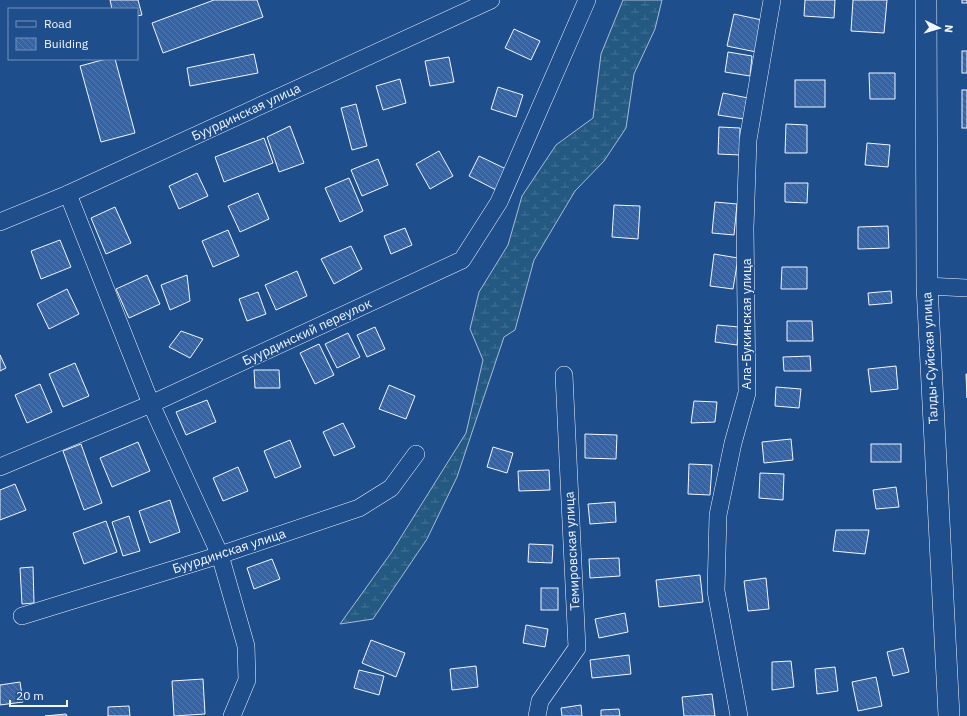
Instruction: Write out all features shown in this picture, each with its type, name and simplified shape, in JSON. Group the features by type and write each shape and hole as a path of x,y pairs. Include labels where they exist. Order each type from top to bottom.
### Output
{"street":[{"name":"Буурдинская улица","path":"0,222 68,194 491,0"},
{"name":"Буурдинский переулок","path":"0,467 151,404 462,260 499,202 587,0"},
{"name":"Ала-Букинская улица","path":"740,716 716,591 718,515 733,443 747,393 745,228 748,140 772,0"},
{"name":"Талды-Суйская улица","path":"926,0 927,286 949,716"},
{"path":"68,194 151,404 220,555 246,646 247,680 232,716"},
{"path":"927,286 967,288"},
{"name":"Темировская улица","path":"537,716 540,701 577,648 564,375"},
{"name":"Буурдинская улица","path":"22,616 220,555 359,508 391,488 416,454"}],"green space":[{"path":"623,0 662,0 655,29 634,74 626,128 604,161 575,191 534,260 515,330 504,337 457,477 427,539 373,619 340,624 391,553 466,433 483,360 470,329 479,292 508,245 522,196 556,145 593,118 601,54"}],"building":[{"path":"110,0 138,0 142,15 138,16 138,8 112,8"},
{"path":"214,0 257,0 263,17 163,53 152,23"},
{"path":"805,0 835,0 834,18 804,16"},
{"path":"853,0 887,0 884,33 851,31"},
{"path":"962,0 967,0 967,3 962,3"},
{"path":"734,14 762,20 756,52 727,46"},
{"path":"514,29 540,41 531,60 505,48"},
{"path":"962,51 967,51 967,73 962,73"},
{"path":"728,52 752,56 750,76 725,72"},
{"path":"254,54 258,73 190,86 187,68"},
{"path":"449,57 454,82 430,86 425,61"},
{"path":"102,60 115,60 135,133 101,142 80,66"},
{"path":"869,73 895,73 895,99 870,99"},
{"path":"400,79 406,103 383,110 376,86"},
{"path":"795,80 825,80 825,107 795,107"},
{"path":"498,87 523,95 516,117 491,109"},
{"path":"962,90 967,90 967,128 962,128"},
{"path":"723,93 748,98 744,119 718,115"},
{"path":"356,104 367,146 352,150 341,108"},
{"path":"786,124 807,125 807,153 785,153"},
{"path":"290,126 304,163 279,172 267,137"},
{"path":"719,127 740,128 740,155 718,154"},
{"path":"264,138 273,163 224,182 215,157"},
{"path":"867,143 890,145 888,167 865,165"},
{"path":"439,151 453,176 430,189 416,164"},
{"path":"479,156 506,169 496,190 469,176"},
{"path":"378,159 388,185 362,196 351,170"},
{"path":"197,173 208,196 179,209 169,186"},
{"path":"349,178 363,211 340,222 325,188"},
{"path":"785,183 808,183 807,203 785,202"},
{"path":"258,193 269,219 240,232 228,206"},
{"path":"715,202 737,204 734,235 712,233"},
{"path":"614,205 640,206 638,239 612,237"},
{"path":"115,207 131,243 106,254 91,218"},
{"path":"888,226 889,248 858,249 858,227"},
{"path":"405,228 412,245 391,254 384,236"},
{"path":"228,230 239,256 213,267 202,241"},
{"path":"60,240 71,267 41,279 31,251"},
{"path":"351,246 362,269 334,284 321,259"},
{"path":"714,254 738,258 733,289 710,286"},
{"path":"782,267 807,267 807,289 781,289"},
{"path":"297,271 307,296 276,310 265,285"},
{"path":"147,275 160,304 129,318 116,289"},
{"path":"187,275 190,301 170,310 161,285"},
{"path":"67,289 79,314 49,329 37,304"},
{"path":"891,291 892,303 869,305 868,293"},
{"path":"258,292 266,314 247,321 239,299"},
{"path":"787,321 812,321 813,341 787,341"},
{"path":"717,325 739,327 737,345 715,342"},
{"path":"375,327 385,349 367,357 357,335"},
{"path":"181,331 203,339 190,358 169,347"},
{"path":"348,333 360,357 337,368 325,344"},
{"path":"319,344 334,375 315,384 300,353"},
{"path":"0,355 6,368 0,371"},
{"path":"810,356 811,371 784,371 783,357"},
{"path":"75,363 89,396 63,407 49,374"},
{"path":"896,366 898,389 871,392 868,369"},
{"path":"254,370 279,370 280,388 255,388"},
{"path":"966,374 967,374 967,398"},
{"path":"40,384 52,412 27,423 15,395"},
{"path":"389,385 415,396 406,419 379,409"},
{"path":"776,387 801,389 799,408 775,406"},
{"path":"207,400 216,422 186,435 176,412"},
{"path":"694,401 717,402 715,422 691,423"},
{"path":"343,423 355,447 334,456 323,432"},
{"path":"585,434 617,435 616,459 585,458"},
{"path":"791,439 793,460 764,463 762,442"},
{"path":"290,440 301,467 275,478 264,451"},
{"path":"138,442 150,471 112,487 100,458"},
{"path":"81,444 102,503 84,510 63,451"},
{"path":"871,444 901,444 901,462 871,462"},
{"path":"493,447 513,453 507,473 487,467"},
{"path":"689,464 712,465 710,495 688,494"},
{"path":"238,467 248,491 223,501 213,478"},
{"path":"549,470 550,490 519,491 518,471"},
{"path":"760,473 784,474 783,500 759,498"},
{"path":"15,484 26,510 0,520 0,490"},
{"path":"896,487 899,507 876,509 873,490"},
{"path":"170,500 180,532 150,543 139,511"},
{"path":"615,502 616,522 590,524 588,504"},
{"path":"129,516 140,551 123,556 112,522"},
{"path":"106,521 117,552 84,564 73,533"},
{"path":"836,530 869,530 865,554 833,551"},
{"path":"529,544 553,545 552,563 528,562"},
{"path":"619,558 620,576 590,578 589,559"},
{"path":"272,559 280,579 254,589 247,568"},
{"path":"33,567 34,603 22,604 20,568"},
{"path":"700,575 703,602 659,607 656,580"},
{"path":"766,578 769,609 748,611 744,581"},
{"path":"541,588 558,588 558,610 541,610"},
{"path":"625,613 628,632 599,638 595,619"},
{"path":"526,625 548,629 545,647 523,643"},
{"path":"371,640 405,653 396,677 362,663"},
{"path":"903,648 909,672 893,676 887,652"},
{"path":"629,655 631,674 592,678 590,660"},
{"path":"791,661 794,687 772,690 772,662"},
{"path":"476,666 478,687 452,690 450,669"},
{"path":"835,667 838,691 817,694 815,669"},
{"path":"359,670 384,676 379,695 354,688"},
{"path":"876,677 882,706 858,711 852,682"},
{"path":"203,679 205,714 174,716 172,681"},
{"path":"20,682 23,702 0,705 0,685"},
{"path":"712,694 715,716 684,716 682,697"},
{"path":"581,705 582,716 562,716 561,708"},
{"path":"129,706 130,716 108,716 108,707"},
{"path":"619,709 620,716 601,716 601,710"},
{"path":"66,714 67,716 45,716"}]}
